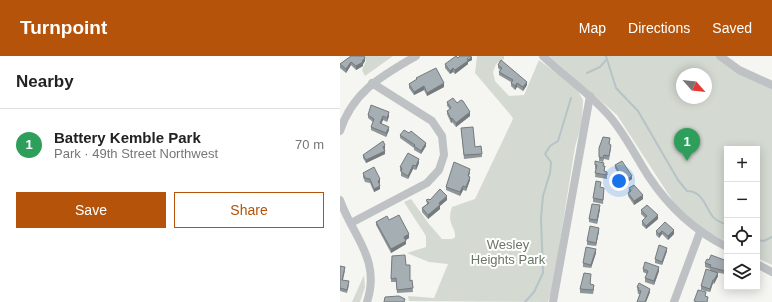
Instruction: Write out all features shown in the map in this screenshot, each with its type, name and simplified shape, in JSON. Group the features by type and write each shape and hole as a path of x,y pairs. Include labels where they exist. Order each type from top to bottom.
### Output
{"street":[{"path":"340,131 354,103 372,83 416,56"},
{"path":"543,56 590,96 612,119 665,199 700,232 724,245"},
{"path":"720,56 739,70 772,85"},
{"path":"350,223 428,183 439,170 444,155 442,138 432,121 372,83"},
{"path":"553,302 590,96"},
{"path":"340,200 370,265 371,286 367,302"},
{"path":"674,302 690,254 700,232"},
{"path":"760,266 772,272"}],"green space":[{"path":"364,56 393,56 365,76 362,70 366,61"},
{"name":"Wesley Heights Park","path":"477,56 504,56 504,59 496,64 493,72 495,81 509,96 524,95 539,60 577,89 583,100 582,122 575,147 552,291 548,302 409,301 408,296 434,298 448,264 429,262 407,253 426,247 426,236 404,202 411,199 442,239 452,239 455,237 450,218 452,207 475,199 513,118 475,73"},
{"path":"549,56 715,56 772,89 772,265 760,259 760,146 724,146 724,240 706,231 678,209 617,115"},
{"path":"364,275 365,287 360,302 352,302"}],"building":[{"path":"351,56 364,56 365,58 362,61 363,62 356,66 351,62 346,69 340,64"},
{"path":"456,56 458,58 460,56 471,56 467,59 468,61 455,70 453,68 450,71 445,64"},
{"path":"501,60 527,82 523,87 517,83 515,86 511,83 513,80 499,72 502,68 498,65"},
{"path":"436,68 444,83 427,93 424,86 414,92 409,84 417,79 416,78"},
{"path":"453,98 457,103 461,100 463,101 470,112 456,123 452,118 451,119 447,111 451,108 447,102"},
{"path":"371,105 389,112 387,118 383,116 380,123 389,127 386,133 371,127 374,119 368,115"},
{"path":"473,127 475,147 481,146 482,154 464,155 461,128"},
{"path":"404,130 409,133 411,131 426,143 421,151 400,135"},
{"path":"603,137 610,138 609,144 611,145 609,156 604,155 603,158 599,157 599,148"},
{"path":"383,141 385,151 366,160 363,155"},
{"path":"408,153 419,159 416,166 413,165 408,176 401,172 402,168 400,167"},
{"path":"595,161 604,163 604,171 607,172 607,175 595,173 597,165 595,165"},
{"path":"622,161 632,176 624,181 615,165"},
{"path":"454,162 470,169 468,176 470,177 466,187 463,186 460,192 446,187"},
{"path":"374,167 380,179 378,181 380,186 374,189 370,179 365,178 363,173"},
{"path":"596,181 601,182 600,187 604,188 603,200 593,198"},
{"path":"634,185 643,195 634,201 628,193 631,191 629,188"},
{"path":"440,189 447,196 439,203 440,205 428,215 422,208 429,203 426,200 430,200"},
{"path":"592,204 600,205 597,220 589,219"},
{"path":"647,205 658,215 646,226 642,221 647,216 641,210"},
{"path":"399,215 409,234 404,237 406,241 391,249 376,222 387,216 389,220"},
{"path":"665,222 674,230 668,236 662,231 659,234 656,231"},
{"path":"590,226 599,228 596,243 587,241"},
{"path":"659,245 667,248 662,262 655,259"},
{"path":"586,247 596,249 591,265 583,263"},
{"path":"405,255 406,265 410,265 410,281 412,280 413,288 397,290 396,278 391,279 392,256"},
{"path":"711,255 724,260 724,271 710,267 711,265 705,263 707,259 709,260"},
{"path":"645,262 659,267 654,281 645,278 648,271 643,269"},
{"path":"340,266 345,267 342,280 349,281 347,290 340,288"},
{"path":"706,269 718,273 713,280 710,289 701,286"},
{"path":"584,273 591,274 590,284 594,285 593,290 580,289"},
{"path":"639,283 650,289 645,302 637,302 641,291 638,290 639,288 637,287"},
{"path":"698,290 706,292 705,296 708,297 707,302 694,301"},
{"path":"399,296 405,299 404,302 384,302 385,297"}],"waterway":[{"path":"606,56 616,88 638,111 678,180 687,191 697,194 703,200 714,218 724,224"},
{"path":"587,73 600,67 606,60"},
{"path":"525,302 534,292 543,273 541,218 543,196 550,173 551,162 545,154 550,146 558,141 571,98"},
{"path":"760,240 764,241 772,237"}],"place":[{"name":"Battery Kemble Park","path":"687,161"}]}
